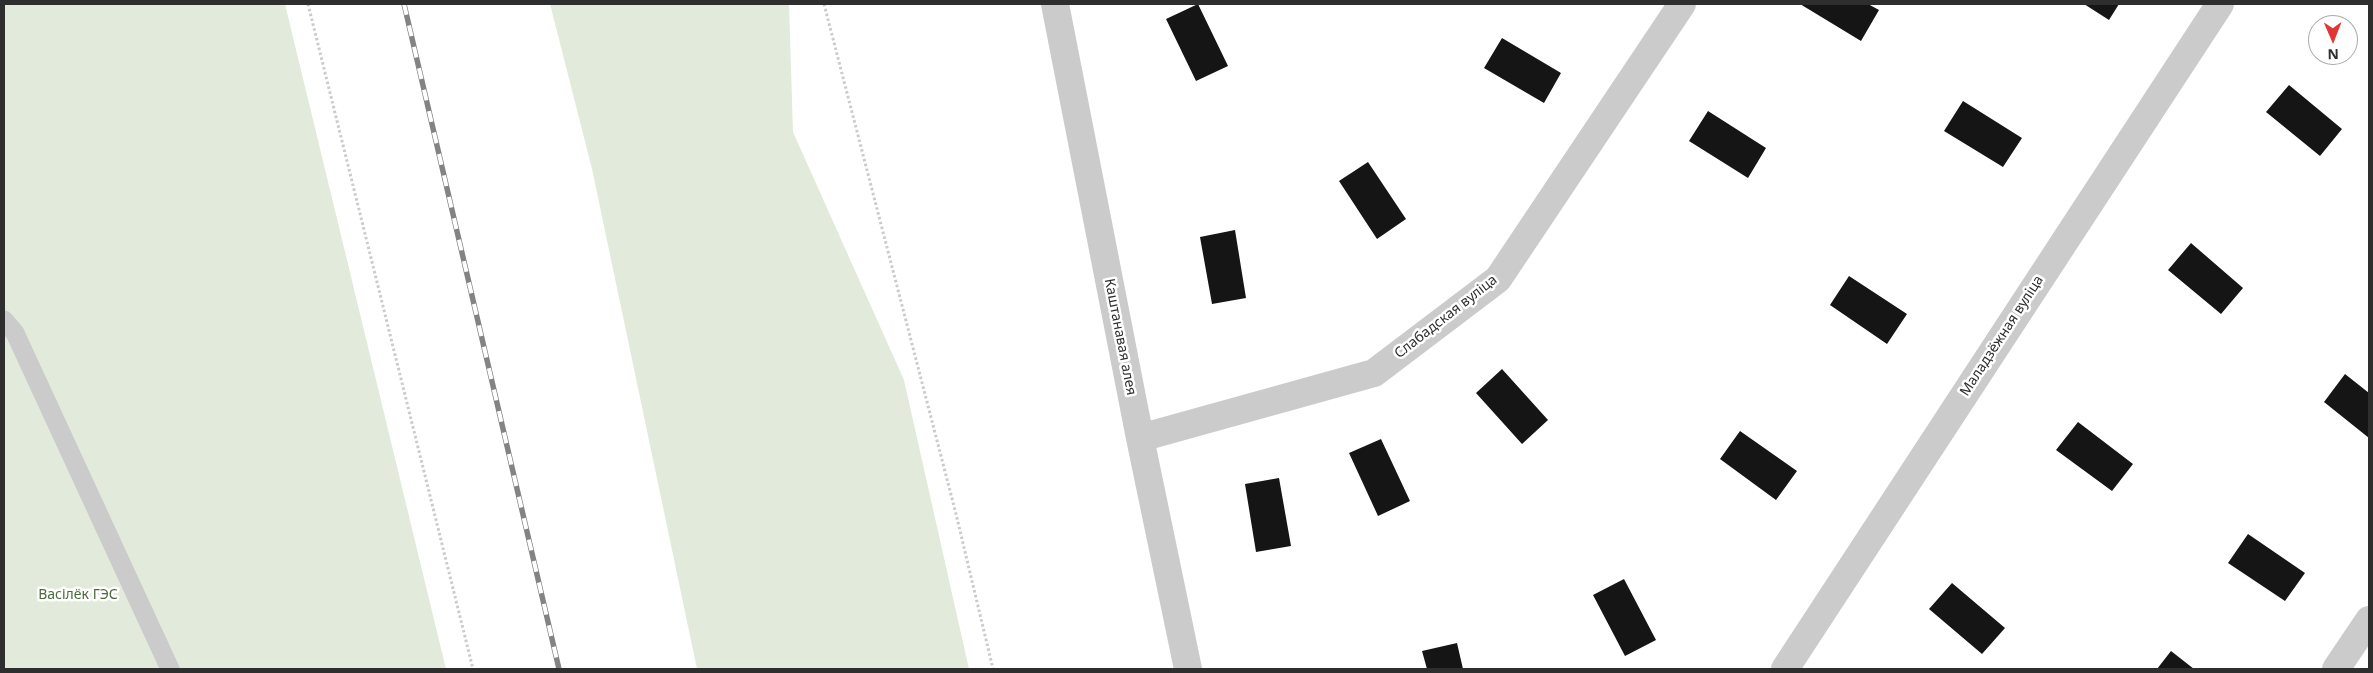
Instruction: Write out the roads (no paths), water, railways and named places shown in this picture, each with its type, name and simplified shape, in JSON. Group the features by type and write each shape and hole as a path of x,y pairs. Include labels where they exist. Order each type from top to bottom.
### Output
{"street":[{"name":"Каштанавая алея","path":"1055,4 1140,438 1188,669"},
{"name":"Слабадская вуліца","path":"1140,438 1374,373 1498,279 1682,4"},
{"name":"Маладзёжная вуліца","path":"1784,669 2220,4"},
{"path":"2336,669 2369,620"}],"lane":[{"path":"4,320 15,333 170,669"}],"railway":[{"path":"404,4 559,669"}],"park label":[{"name":"Васілёк ГЭС","path":"78,595"}]}
